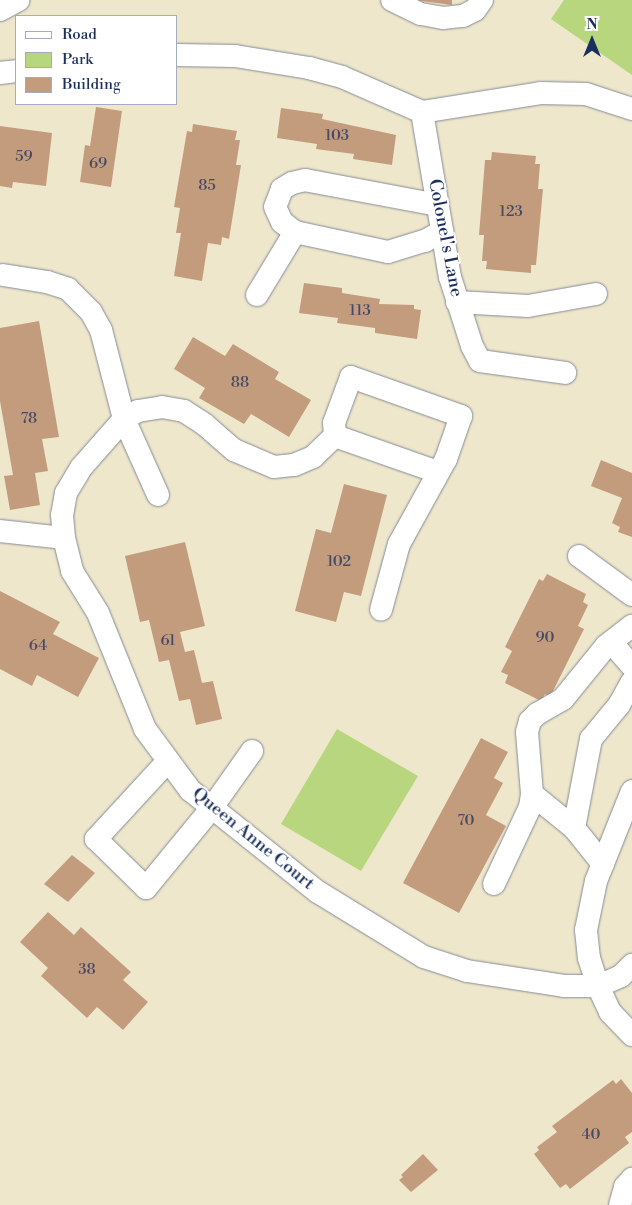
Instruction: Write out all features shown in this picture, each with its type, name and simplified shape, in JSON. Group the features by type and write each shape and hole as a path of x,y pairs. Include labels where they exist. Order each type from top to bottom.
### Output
{"street":[{"path":"0,10 18,0"},
{"path":"392,0 421,14 443,18 463,16 475,10 482,0"},
{"path":"178,55 235,56 309,68 342,77 422,112 540,93 586,94 632,109"},
{"path":"0,72 15,71"},
{"name":"Colonel's Lane","path":"422,112 442,231 457,302 480,361 565,373"},
{"path":"438,205 298,181 282,189 275,207 282,222 295,232 388,252 425,241 442,231"},
{"path":"257,295 295,232"},
{"path":"3,275 47,282 68,290 91,312 101,330 124,419 158,495"},
{"path":"457,302 528,306 596,294"},
{"path":"381,610 399,544 438,472 461,416 351,377 334,423 334,436 438,472"},
{"name":"Queen Anne Court","path":"334,436 313,457 294,465 274,467 234,450 204,424 184,411 162,407 138,411 124,419 81,468 66,492 62,514 64,538 72,570 98,614 146,729 190,790 211,809 318,892 424,956 467,971 564,986 598,986"},
{"path":"0,531 64,538"},
{"path":"579,556 632,595"},
{"path":"494,884 530,807 532,794 527,742 530,721 563,699 611,642 632,626"},
{"path":"611,642 632,666"},
{"path":"574,828 591,739 620,706 632,682"},
{"path":"168,762 96,839 146,888 211,809 252,751"},
{"path":"632,791 590,901 586,930 589,958 598,986 615,1020 632,1035"},
{"path":"532,794 574,828 603,864"},
{"path":"598,986 621,976 632,965"},
{"path":"620,1205 625,1187 632,1179"}],"green space":[{"path":"564,0 632,0 632,75 551,19"},
{"path":"337,729 418,776 361,871 281,824"}],"building":[{"path":"414,0 452,0 452,5"},
{"path":"96,107 122,111 111,187 80,182 85,145 90,146"},
{"path":"281,108 323,114 322,119 396,135 392,165 353,159 354,154 316,149 317,144 277,138"},
{"path":"193,124 237,131 235,140 240,140 236,165 241,165 229,239 222,237 221,245 208,243 202,281 174,276 181,233 176,233 180,208 174,207 187,131 192,132"},
{"path":"0,126 52,133 46,186 13,182 12,188 0,186"},
{"path":"492,152 536,156 535,164 540,164 538,189 543,189 536,265 531,265 531,273 486,269 487,261 482,261 484,235 479,235 485,160 491,160"},
{"path":"304,283 342,288 342,293 380,299 379,304 414,305 414,309 421,310 417,339 375,333 375,328 337,323 338,318 299,313"},
{"path":"39,321 59,437 42,439 48,471 35,473 40,505 10,510 4,476 13,475 0,401 0,328"},
{"path":"193,337 225,356 233,344 279,372 275,379 311,400 289,437 251,414 244,424 199,398 205,388 174,369"},
{"path":"601,460 632,473 632,537 618,532 620,527 612,523 622,498 591,486"},
{"path":"344,484 387,495 361,596 344,592 336,622 295,611 316,529 331,533"},
{"path":"185,542 205,626 180,632 185,652 194,650 202,683 213,681 222,719 196,725 190,699 179,701 169,660 159,662 149,620 140,622 125,556"},
{"path":"547,574 586,594 583,602 588,605 578,626 584,629 550,697 545,694 541,701 505,683 508,675 501,672 512,651 505,647 539,579 543,581"},
{"path":"0,591 60,622 53,634 99,658 78,697 37,675 32,686 0,669"},
{"path":"481,738 508,752 494,778 503,783 486,815 506,826 459,913 403,883"},
{"path":"72,855 95,873 68,902 44,884"},
{"path":"48,912 74,935 81,927 131,972 123,980 148,1002 123,1030 97,1007 87,1018 41,976 48,968 20,942"},
{"path":"621,1079 632,1093 632,1132 625,1137 629,1143 570,1189 566,1184 560,1188 534,1154 539,1150 537,1147 557,1132 552,1126 613,1080 616,1084"},
{"path":"423,1154 438,1170 411,1192 399,1180 403,1177 401,1175"}]}
